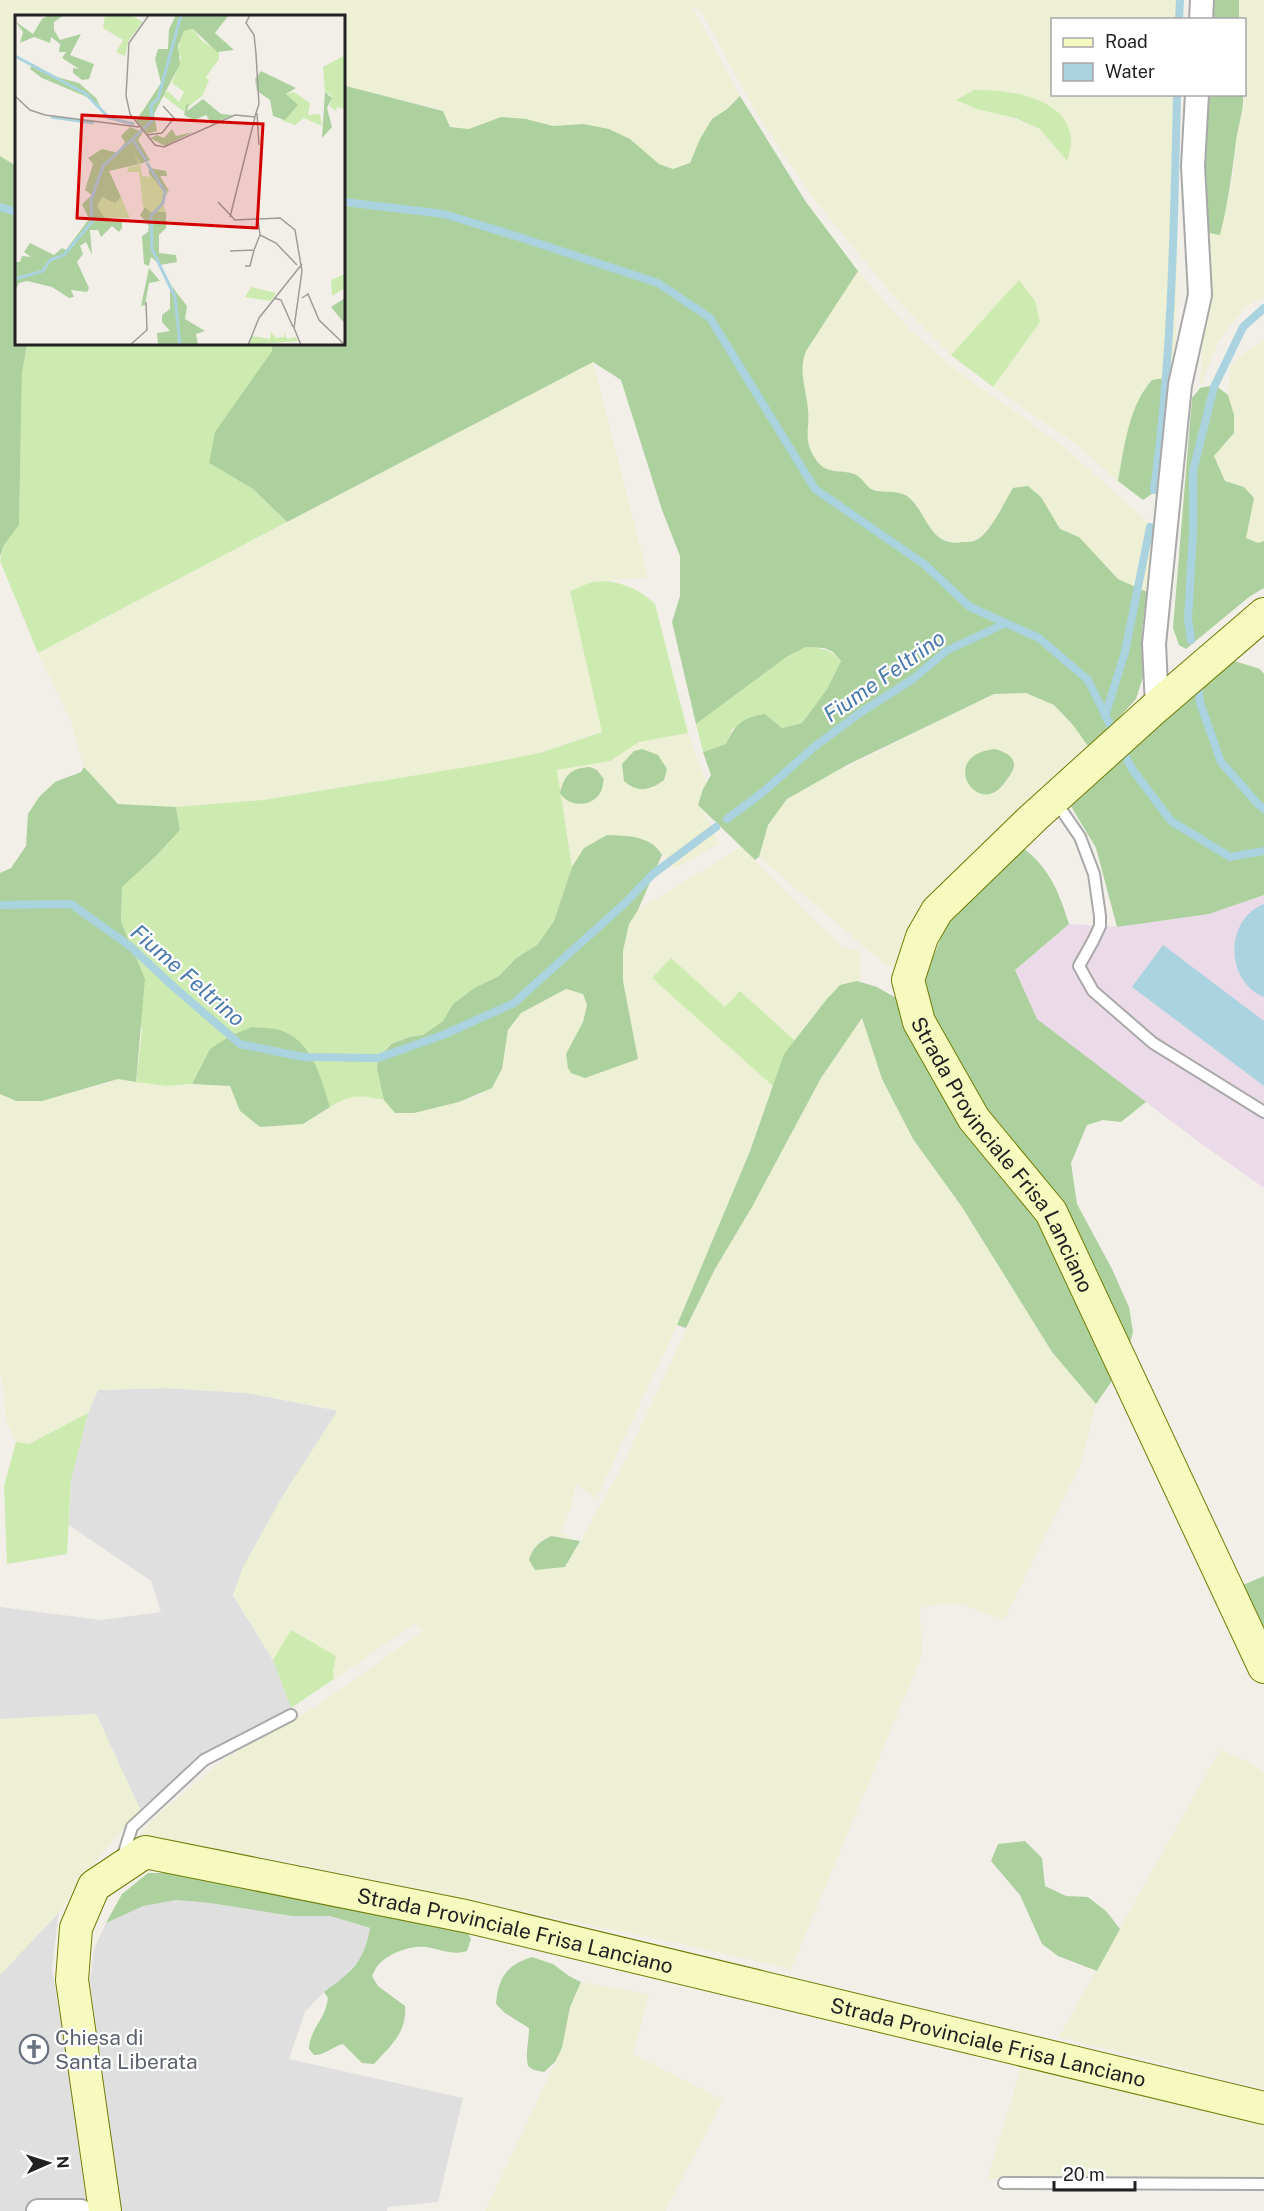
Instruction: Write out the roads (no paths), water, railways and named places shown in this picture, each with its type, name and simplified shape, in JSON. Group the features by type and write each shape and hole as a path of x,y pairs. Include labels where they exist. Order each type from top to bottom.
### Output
{"street":[{"path":"1201,18 1202,0"},
{"path":"1157,706 1154,644 1178,397 1200,295 1193,166 1197,96"},
{"name":"Strada Provinciale Frisa Lanciano","path":"1264,614 1054,799 937,911 922,937 908,980 919,1022 974,1119 1051,1212 1264,1667"},
{"name":"Strada Provinciale Frisa Lanciano","path":"105,2211 72,1980 76,1928 94,1886 145,1852 465,1916 1264,2108"},
{"path":"38,2211 81,2211"}],"lane":[{"path":"1054,799 1080,837 1094,874 1100,926 1079,966 1093,991 1153,1043 1264,1112"},
{"path":"118,1870 132,1827 204,1760 291,1715"},
{"path":"1004,2183 1264,2184"}],"water":[{"path":"1264,904 1264,997 1251,989 1242,978 1236,965 1234,950 1236,936 1242,923 1251,912"},
{"path":"1163,945 1264,1021 1264,1086 1132,987"}],"waterway":[{"path":"1179,18 1180,0"},
{"path":"1154,490 1168,342 1177,96"},
{"path":"345,202 444,214 522,238 658,283 710,318 815,489 924,564 970,607 1039,638 1088,680 1115,735"},
{"path":"0,207 15,212"},
{"path":"1191,640 1188,619 1193,532 1193,471 1214,387 1243,327 1264,308"},
{"path":"1105,716 1125,652 1150,527"},
{"name":"Fiume Feltrino","path":"727,819 763,792 814,747 861,712 913,679 946,651 1006,623"},
{"path":"1199,692 1200,703 1221,762 1264,809"},
{"name":"Fiume Feltrino","path":"1121,747 1132,769 1171,821 1230,857 1264,851"},
{"name":"Fiume Feltrino","path":"0,905 71,904 130,946 240,1044 303,1057 378,1058 443,1035 514,1003 624,904 653,874 716,827"}],"place":[{"name":"Chiesa di Santa Liberata","path":"34,2049"}]}
